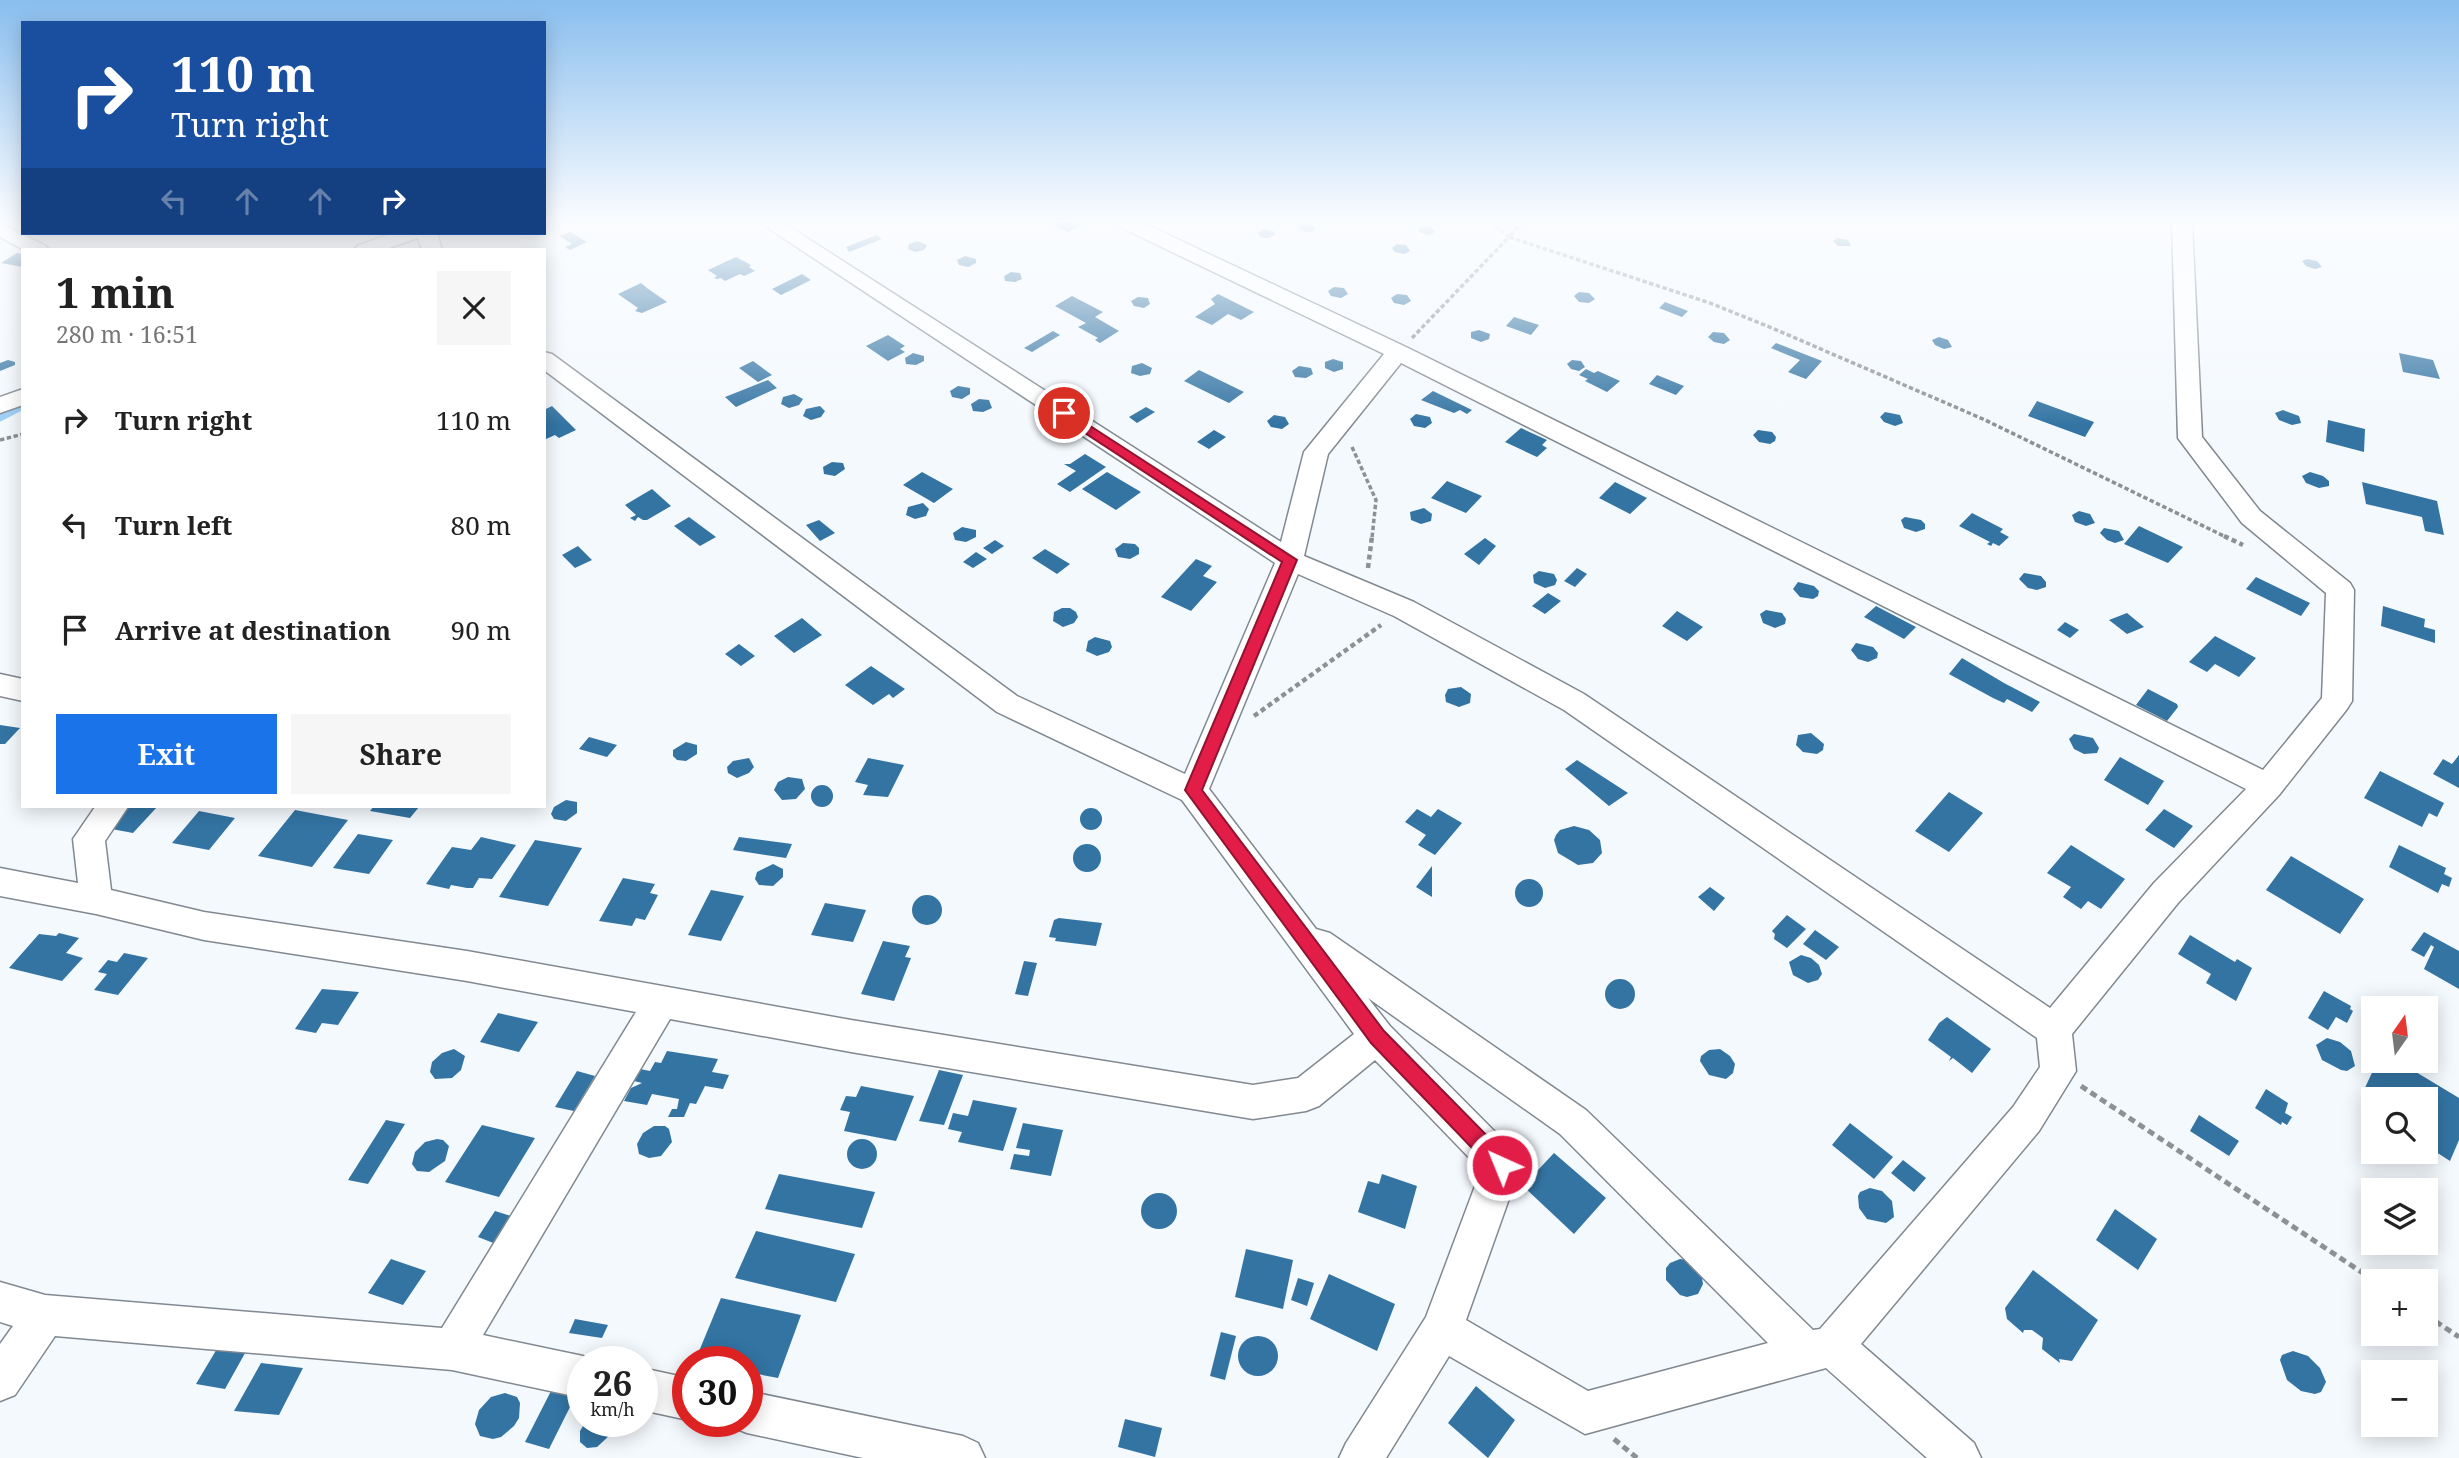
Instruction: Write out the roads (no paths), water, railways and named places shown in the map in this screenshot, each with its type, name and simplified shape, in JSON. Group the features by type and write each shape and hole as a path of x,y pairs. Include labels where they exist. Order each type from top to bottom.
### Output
{"street":[{"path":"874,290 1290,560 1404,609 1574,702 2054,1030"},
{"path":"1268,290 1398,352 2267,786"},
{"path":"1442,1329 1584,1413 1820,1350 2026,1119 2058,1071 2054,1030 2166,893 2267,786 2337,701 2340,590 2251,517 2190,438 2185,290"},
{"path":"1193,790 1290,560 1316,452 1398,352"},
{"path":"546,360 1007,704 1193,790 1377,1037 1502,1165 1442,1329 1361,1458"},
{"path":"0,406 21,397"},
{"path":"0,685 21,690"},
{"path":"96,900 89,839 111,808"},
{"path":"0,883 96,900 204,926 467,966 851,1036 1253,1102 1306,1094 1377,1037"},
{"path":"1295,927 1573,1122 1820,1350 1959,1458"},
{"path":"452,1349 662,1001"},
{"path":"0,1302 45,1315 452,1349 567,1374"},
{"path":"0,1380 45,1315"},
{"path":"763,1415 963,1458"}],"waterway":[{"path":"0,418 21,407"}]}
